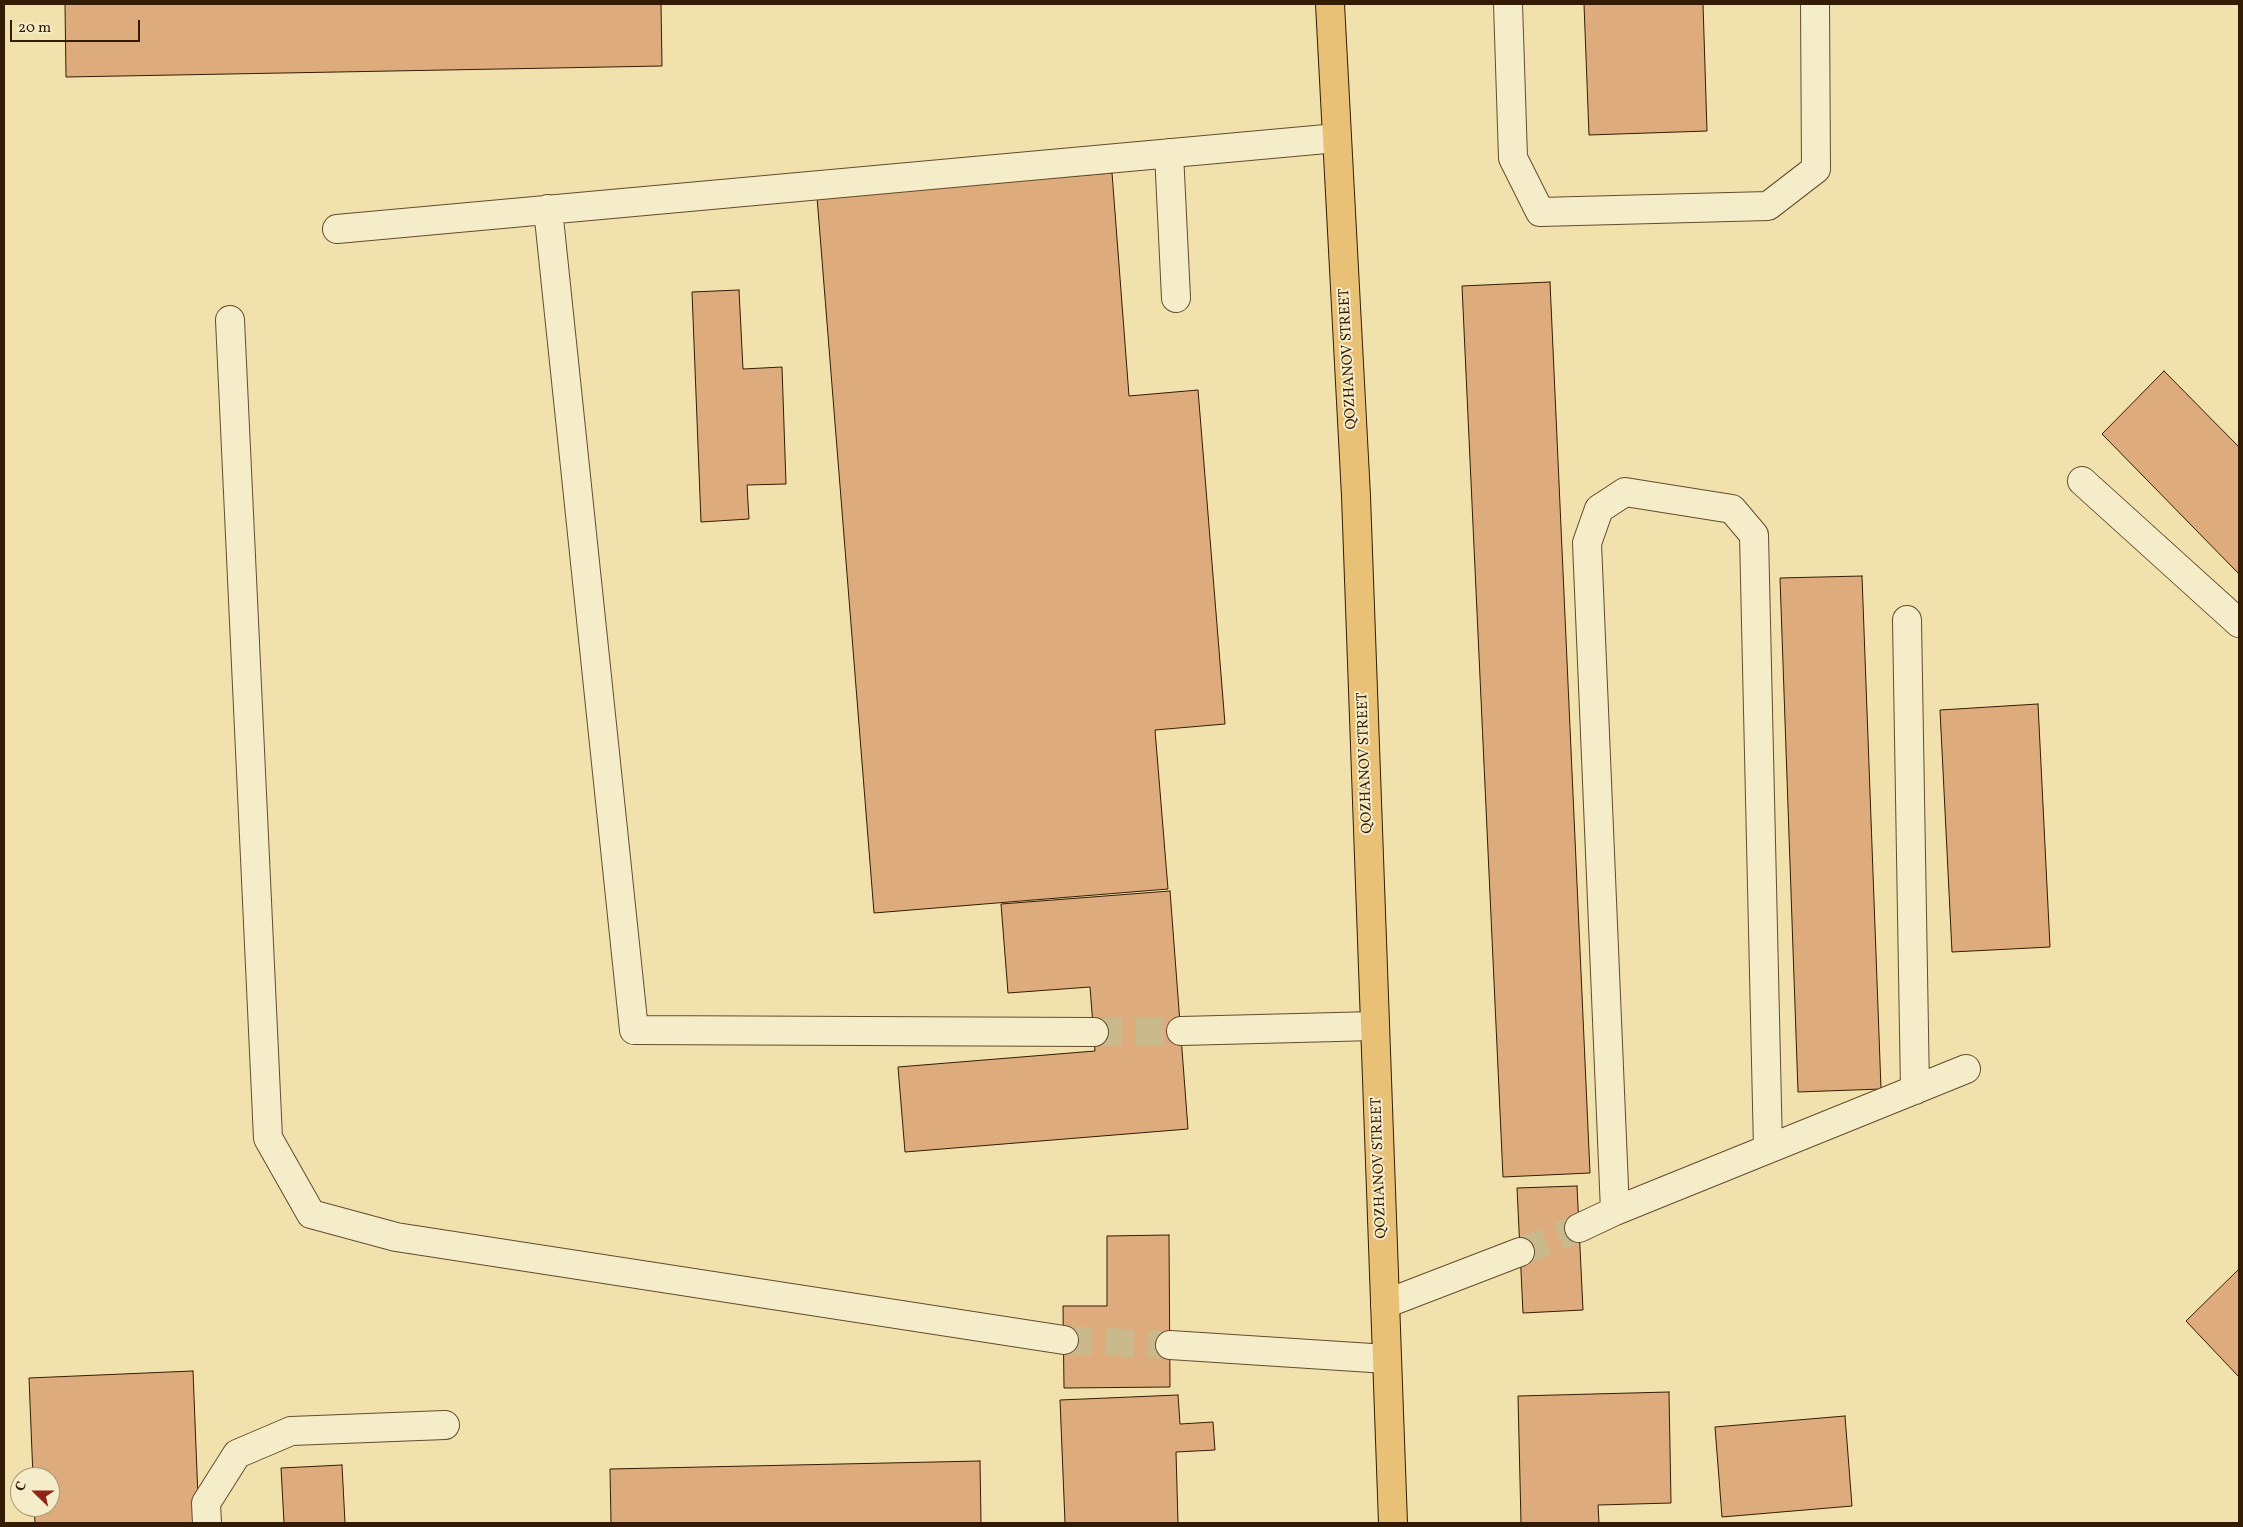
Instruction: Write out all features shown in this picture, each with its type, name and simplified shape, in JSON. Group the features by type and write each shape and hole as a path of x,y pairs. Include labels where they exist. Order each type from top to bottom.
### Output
{"main road":[{"name":"QOZHANOV STREET","path":"1330,4 1356,496 1393,1523"}],"street":[{"path":"1508,4 1512,158 1540,212 1768,206 1816,169 1815,4"},
{"path":"338,229 1337,138"},
{"path":"1169,153 1176,298"},
{"path":"548,209 634,1030 1094,1032"},
{"path":"230,320 268,1138 311,1214 396,1237 1064,1340"},
{"path":"2082,481 2239,623"},
{"path":"1615,1211 1587,543 1599,509 1625,492 1732,509 1754,535 1768,1149"},
{"path":"1908,620 1915,1090"},
{"path":"1181,1031 1375,1026"},
{"path":"1578,1228 1615,1211 1966,1070"},
{"path":"1385,1304 1520,1252"},
{"path":"1170,1345 1387,1360"},
{"path":"207,1523 206,1503 237,1454 292,1431 445,1425"}],"building":[{"path":"65,4 661,4 662,66 66,77"},
{"path":"1584,4 1703,4 1707,131 1589,135"},
{"path":"1112,173 1129,396 1198,390 1225,724 1155,730 1168,889 874,913 817,197"},
{"path":"1550,282 1590,1173 1503,1177 1462,286"},
{"path":"739,290 743,369 782,367 786,484 747,485 749,519 701,522 692,292"},
{"path":"2164,371 2239,447 2239,574 2102,434"},
{"path":"1862,576 1881,1089 1798,1092 1780,578"},
{"path":"2038,704 2050,947 1952,952 1940,710"},
{"path":"1170,891 1188,1129 905,1152 898,1067 1095,1051 1090,987 1008,993 1001,904"},
{"path":"1577,1186 1583,1310 1523,1313 1517,1188"},
{"path":"1169,1235 1170,1387 1064,1388 1063,1306 1107,1306 1107,1236"},
{"path":"2239,1269 2239,1377 2186,1321"},
{"path":"193,1371 199,1523 35,1523 35,1517 60,1517 60,1467 33,1467 29,1378"},
{"path":"1669,1392 1671,1503 1598,1505 1599,1523 1521,1523 1518,1396"},
{"path":"1178,1395 1180,1424 1213,1422 1215,1450 1176,1452 1178,1523 1065,1523 1060,1400"},
{"path":"1845,1416 1852,1506 1722,1517 1715,1427"},
{"path":"980,1461 981,1523 611,1523 610,1469"},
{"path":"342,1465 345,1523 284,1523 281,1468"}],"tunnel":[{"path":"1094,1032 1181,1031"},
{"path":"1520,1252 1579,1228"},
{"path":"1064,1340 1170,1345"}]}
